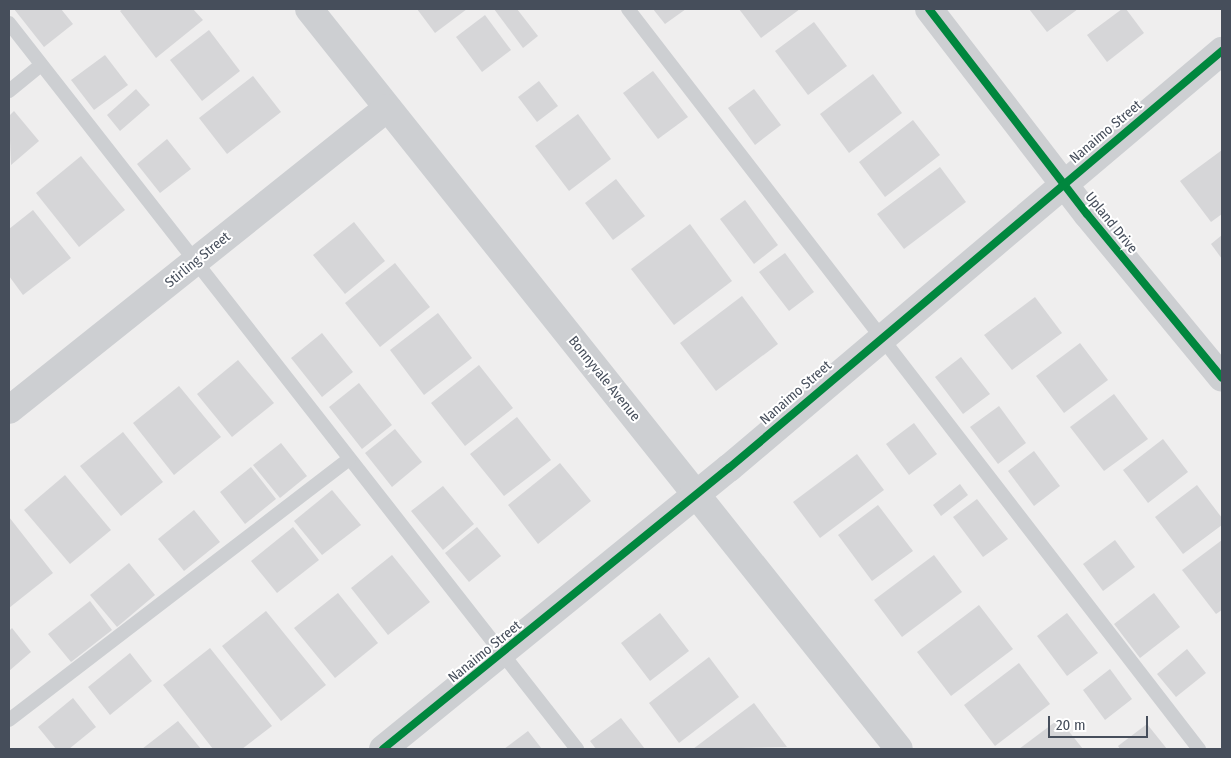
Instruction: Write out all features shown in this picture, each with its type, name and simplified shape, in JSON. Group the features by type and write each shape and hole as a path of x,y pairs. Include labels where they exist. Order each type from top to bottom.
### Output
{"street":[{"name":"Bonnyvale Avenue","path":"309,9 900,749"},
{"name":"Upland Drive","path":"929,9 1063,184 1222,378"},
{"name":"Nanaimo Street","path":"383,749 505,653 1222,52"},
{"name":"Stirling Street","path":"9,410 387,108"}],"lane":[{"path":"628,9 1199,749"},
{"path":"9,23 349,459 505,653 577,749"},
{"path":"9,90 41,64"},
{"path":"9,720 349,459"}],"building":[{"path":"14,9 61,9 73,24 44,47"},
{"path":"123,9 193,9 203,20 156,58 120,11"},
{"path":"417,9 467,9 435,33"},
{"path":"494,9 517,9 538,36 523,48"},
{"path":"653,9 686,9 665,24"},
{"path":"739,9 800,9 761,38"},
{"path":"1029,9 1078,9 1047,32"},
{"path":"1122,9 1126,9 1144,33 1107,62 1087,35"},
{"path":"485,15 511,50 482,72 456,37"},
{"path":"814,22 847,66 808,95 775,51"},
{"path":"209,30 240,71 202,101 170,60"},
{"path":"105,55 128,85 94,110 71,80"},
{"path":"653,71 688,117 658,139 623,93"},
{"path":"873,74 902,113 849,153 820,114"},
{"path":"253,76 281,112 227,154 199,118"},
{"path":"539,81 558,106 537,122 518,97"},
{"path":"136,89 150,105 120,131 107,115"},
{"path":"754,89 781,125 755,145 728,108"},
{"path":"14,111 39,141 11,165 9,116"},
{"path":"578,114 611,159 569,191 535,146"},
{"path":"913,120 940,155 885,197 859,162"},
{"path":"167,139 191,169 160,193 137,164"},
{"path":"1222,150 1222,214 1211,222 1180,181"},
{"path":"81,156 125,210 79,247 36,193"},
{"path":"940,167 966,202 904,249 877,214"},
{"path":"616,179 645,216 613,240 585,203"},
{"path":"745,200 778,245 754,264 720,219"},
{"path":"33,210 71,258 23,295 9,276 9,229"},
{"path":"354,222 385,261 345,294 313,255"},
{"path":"690,224 732,281 674,325 631,269"},
{"path":"1222,235 1222,259 1211,244"},
{"path":"785,253 814,292 789,311 759,272"},
{"path":"395,263 430,307 380,347 345,303"},
{"path":"742,296 778,344 716,391 680,343"},
{"path":"1035,297 1062,333 1012,370 984,335"},
{"path":"438,313 472,358 424,395 390,350"},
{"path":"322,333 353,372 322,397 291,358"},
{"path":"1080,343 1108,380 1064,413 1036,376"},
{"path":"961,357 990,394 963,414 935,377"},
{"path":"238,360 274,403 232,437 197,394"},
{"path":"479,365 513,408 465,446 431,403"},
{"path":"359,383 392,425 362,449 329,407"},
{"path":"179,386 221,437 174,475 133,423"},
{"path":"1114,394 1148,439 1104,471 1070,427"},
{"path":"999,406 1026,443 998,464 970,427"},
{"path":"517,417 551,460 504,496 470,454"},
{"path":"914,423 937,454 909,475 886,444"},
{"path":"395,429 422,462 392,487 365,453"},
{"path":"123,432 163,482 121,516 80,466"},
{"path":"1163,439 1188,472 1148,503 1123,470"},
{"path":"281,443 307,476 280,498 253,465"},
{"path":"1034,451 1060,486 1034,506 1008,471"},
{"path":"857,454 884,490 820,538 793,502"},
{"path":"560,463 591,501 538,544 508,505"},
{"path":"251,467 276,499 245,524 220,492"},
{"path":"65,475 111,530 70,564 24,510"},
{"path":"960,484 968,495 941,516 933,505"},
{"path":"1197,485 1222,518 1222,525 1183,554 1155,517"},
{"path":"443,486 474,524 443,550 411,511"},
{"path":"332,490 361,525 322,555 294,521"},
{"path":"977,499 1008,539 983,557 953,517"},
{"path":"878,505 913,551 872,581 838,535"},
{"path":"194,510 220,542 184,571 158,539"},
{"path":"9,517 53,573 9,608"},
{"path":"293,527 319,560 277,593 251,561"},
{"path":"477,527 501,556 469,582 445,553"},
{"path":"1115,540 1135,567 1103,591 1083,564"},
{"path":"1222,540 1222,610 1216,614 1182,570"},
{"path":"392,555 430,602 388,635 351,588"},
{"path":"934,555 962,592 902,637 874,600"},
{"path":"129,563 155,595 117,627 90,595"},
{"path":"338,593 378,643 335,678 294,628"},
{"path":"1154,593 1180,627 1140,658 1114,624"},
{"path":"90,601 112,630 71,662 48,634"},
{"path":"979,605 1013,649 951,696 917,652"},
{"path":"266,611 326,685 281,721 222,646"},
{"path":"660,613 689,651 650,681 621,643"},
{"path":"1067,613 1098,653 1067,676 1037,636"},
{"path":"12,628 31,652 9,671 9,631"},
{"path":"210,648 272,726 242,749 213,749 163,685"},
{"path":"1187,649 1206,673 1176,697 1157,674"},
{"path":"130,653 152,681 110,715 88,687"},
{"path":"709,657 739,697 679,743 649,703"},
{"path":"1019,663 1050,704 995,746 964,705"},
{"path":"1110,669 1132,699 1105,720 1083,690"},
{"path":"73,698 96,727 69,749 56,749 38,727"},
{"path":"754,703 787,747 693,749"},
{"path":"621,718 645,749 596,749 590,741"},
{"path":"1059,719 1083,749 1019,749"},
{"path":"178,721 201,749 142,749"},
{"path":"1147,724 1167,749 1120,749 1118,746"},
{"path":"528,731 542,749 504,749"}],"cycle path":[{"path":"929,9 1087,214 1222,378"},
{"path":"383,749 729,468 1222,51"}]}
